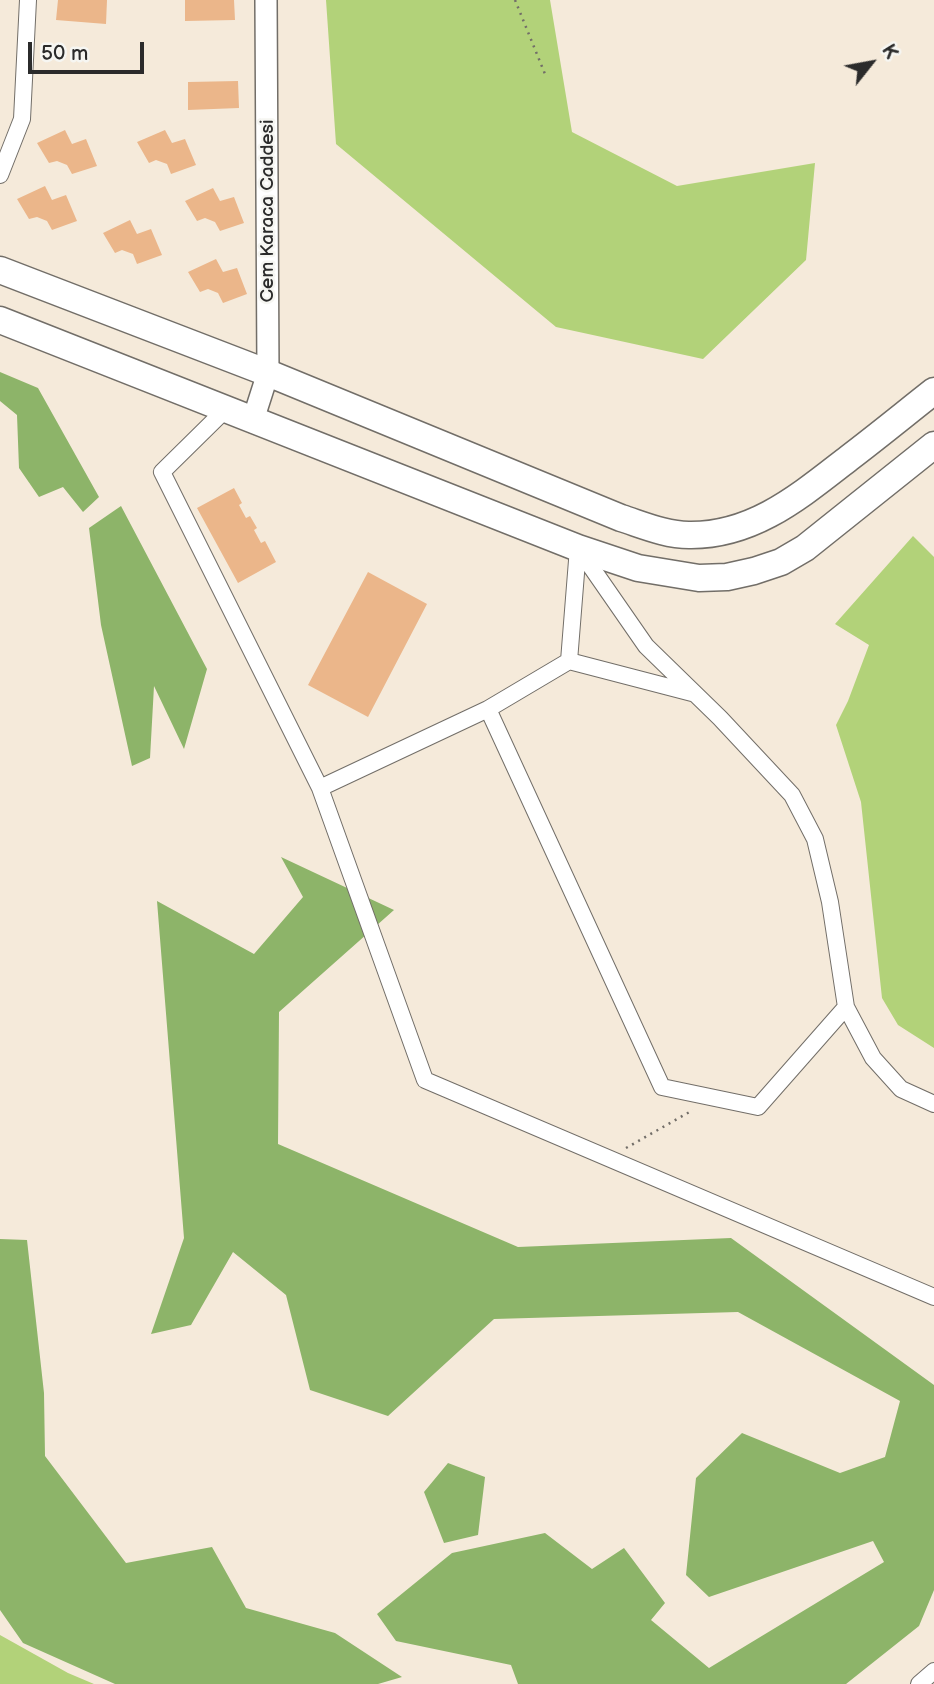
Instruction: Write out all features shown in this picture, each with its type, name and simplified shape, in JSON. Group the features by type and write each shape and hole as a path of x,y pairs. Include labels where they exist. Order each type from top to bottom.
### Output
{"main road":[{"path":"0,270 268,373 621,518 654,529 688,535 721,532 746,525 789,505 934,391"},
{"path":"0,320 578,548 638,568 699,578 727,578 782,562 805,548 934,445"}],"street":[{"path":"0,175 22,119 28,0"},
{"name":"Cem Karaca Caddesi","path":"253,420 268,373 266,0"},
{"path":"226,409 162,471 320,788 425,1080 934,1297"},
{"path":"569,661 578,548"},
{"path":"578,548 646,646 695,693 792,795 815,839 830,902 846,1007 873,1058 901,1089 934,1104"},
{"path":"320,788 488,709 569,661 695,693"},
{"path":"488,709 662,1087 758,1107 846,1007"},
{"path":"919,1684 934,1671"}],"path":[{"path":"515,0 545,74"},
{"path":"607,1158 714,1098"}],"green space":[{"path":"326,0 550,0 572,132 677,186 815,163 806,260 703,359 556,327 336,144"},
{"path":"0,372 38,388 99,497 83,512 63,487 39,497 19,468 17,415 0,401"},
{"path":"121,506 207,669 184,749 154,686 150,758 132,766 101,625 89,528"},
{"path":"913,536 934,557 934,1048 898,1025 882,998 861,802 836,725 869,645 835,624"},
{"path":"281,857 394,910 279,1012 278,1144 518,1247 731,1238 934,1385 934,1590 919,1626 846,1684 518,1684 511,1665 396,1641 377,1614 452,1553 545,1533 592,1569 624,1548 665,1603 651,1620 709,1668 884,1562 873,1541 709,1597 686,1575 696,1478 742,1433 840,1473 885,1457 900,1401 738,1312 494,1319 388,1416 310,1390 286,1295 233,1252 191,1325 151,1334 184,1238 157,901 254,954 303,897"},
{"path":"0,1239 27,1240 44,1393 45,1456 126,1563 212,1547 246,1608 335,1633 402,1677 378,1684 115,1684 23,1643 0,1610"},
{"path":"448,1463 485,1477 478,1535 444,1543 424,1492"},
{"path":"0,1635 68,1673 94,1684 0,1684"}],"building":[{"path":"58,0 107,0 106,24 56,20"},
{"path":"185,0 234,0 235,20 185,21"},
{"path":"238,81 239,108 188,110 188,82"},
{"path":"65,130 72,144 86,139 97,166 72,174 67,165 57,161 49,163 37,143"},
{"path":"165,130 172,143 185,139 196,165 171,174 167,164 156,160 149,163 137,142"},
{"path":"45,186 52,200 66,195 77,221 52,230 47,221 37,217 29,219 17,199"},
{"path":"213,188 220,201 234,197 244,223 220,231 215,222 205,218 197,221 185,201"},
{"path":"130,220 137,234 151,229 162,255 137,264 133,254 122,250 115,253 103,233"},
{"path":"216,259 223,272 237,268 247,294 223,303 218,293 208,289 200,292 188,272"},
{"path":"234,488 246,518 250,516 261,543 265,541 276,562 238,583 197,508"},
{"path":"368,572 427,604 368,717 308,685"}]}
